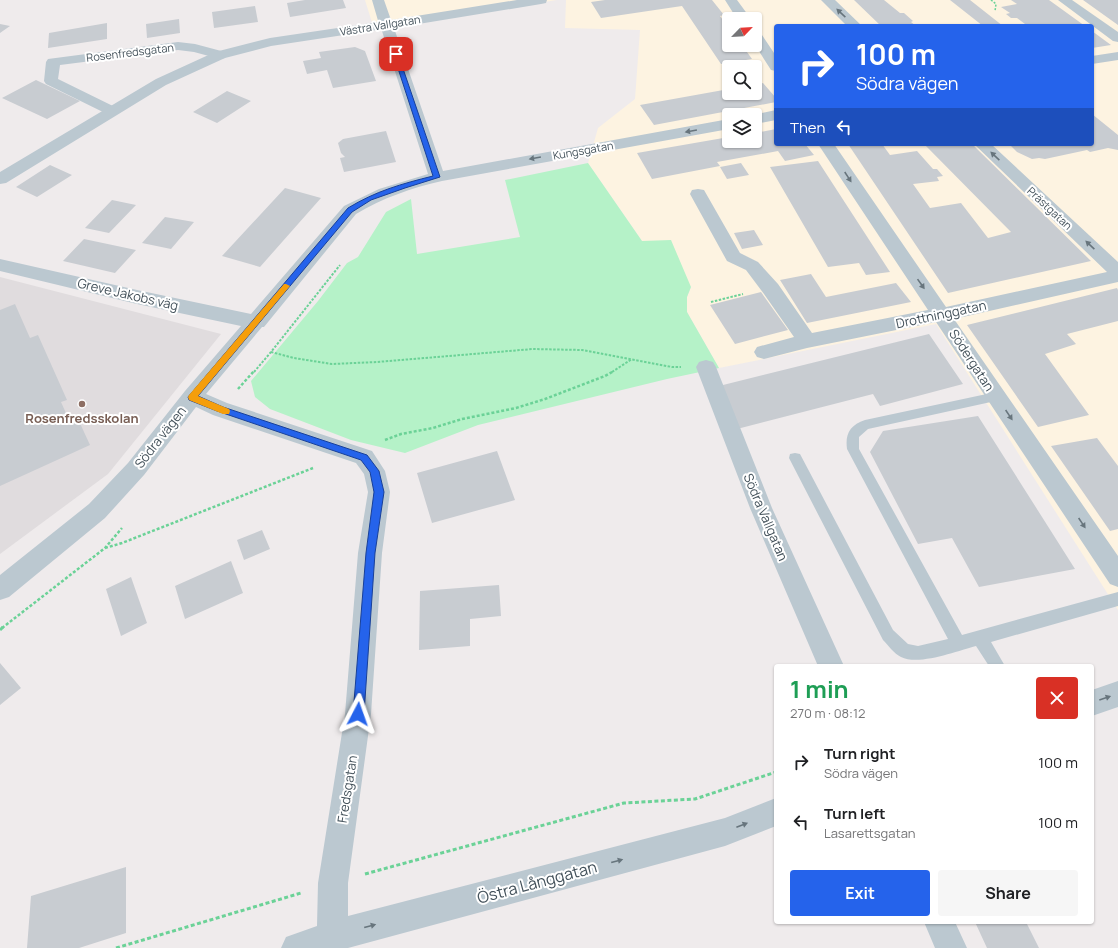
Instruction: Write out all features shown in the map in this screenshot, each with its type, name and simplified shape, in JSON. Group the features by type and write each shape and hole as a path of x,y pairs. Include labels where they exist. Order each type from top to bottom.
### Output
{"street":[{"path":"378,0 385,25 437,177"},
{"name":"Västra Vallgatan","path":"220,55 270,42 541,0"},
{"path":"731,0 739,12"},
{"path":"827,0 853,24"},
{"path":"1064,0 1118,38"},
{"name":"Rosenfredsgatan","path":"112,111 51,81 53,62 178,46 195,48 220,55"},
{"path":"762,46 774,64"},
{"path":"0,179 161,82 220,55"},
{"path":"1094,60 1118,56"},
{"path":"762,118 774,115"},
{"name":"Kungsgatan","path":"437,177 722,125"},
{"name":"Södergatan","path":"827,146 1118,576"},
{"name":"Prästgatan","path":"984,146 1118,272"},
{"name":"Södra vägen","path":"0,589 97,511 136,469 192,397 257,322 350,210 368,198 402,186 437,177"},
{"path":"698,194 733,257 752,266 771,288 808,341"},
{"name":"Greve Jakobs väg","path":"0,264 137,297 257,322"},
{"name":"Drottninggatan","path":"764,352 808,341 1118,276"},
{"name":"Södra Vallgatan","path":"706,367 761,508 829,664"},
{"path":"192,397 220,409 364,458"},
{"name":"Fredsgatan","path":"332,942 333,883 358,714 370,553 379,492 374,471 364,458"},
{"path":"1094,702 1118,694"},
{"name":"Östra Långgatan","path":"297,948 332,942 725,832 774,813"},
{"path":"940,924 951,948"}],"lane":[{"path":"958,643 853,449 852,438 855,432 865,425 996,397"},
{"path":"795,458 888,635 904,651 918,653 980,638 1118,599"},
{"path":"980,638 996,664"}],"path":[{"path":"990,0 996,4 995,11"},
{"path":"220,409 271,352 344,259"},
{"path":"271,352 294,358 332,364 377,362 533,349 582,350 672,367 706,367"},
{"path":"105,548 122,543 320,465 364,458 370,446 401,434 432,428 462,418 516,408 545,399 605,376 632,359"},
{"path":"0,630 105,548 124,525"},
{"path":"116,948 333,883 624,803 695,799 774,773"}],"shaded area":[{"path":"365,0 557,0 374,29"},
{"path":"566,0 1118,0 1118,610 936,324 719,368 687,312 687,297 691,287 642,241 588,163 598,128 635,99 640,30 565,28"},
{"name":"Rosenfredsskolan","path":"0,277 221,334 108,474 0,554"}],"green space":[{"path":"588,163 642,241 671,240 691,287 687,297 687,312 719,368 667,379 478,425 405,453 351,440 270,409 255,397 251,381 318,301 347,263 358,257 386,212 411,199 417,254 520,237 505,180"}],"building":[{"path":"305,0 343,0 346,8 290,17 287,3"},
{"path":"605,0 712,0 722,12 722,16 720,16 722,19 722,52 747,52 752,59 722,60 721,64 682,6 601,18 591,2"},
{"path":"854,0 884,0 900,13 904,13 913,21 911,22 914,24 879,24"},
{"path":"950,0 970,0 1000,24 980,24"},
{"path":"1011,0 1049,0 1082,24 1025,24 1017,18 1011,18 1006,14 1010,13 1001,7 1017,4"},
{"path":"1083,0 1118,0 1118,25"},
{"path":"255,6 258,22 214,28 212,12"},
{"path":"179,19 180,33 147,38 146,24"},
{"path":"107,23 107,39 48,48 49,33"},
{"path":"0,24 10,26 0,33"},
{"path":"1094,32 1111,45 1094,48"},
{"path":"355,47 365,51 376,81 333,88 327,70 307,74 303,61 321,58 319,52"},
{"path":"36,80 80,101 47,119 2,98"},
{"path":"763,83 774,96 774,102 744,108 722,108 722,112 654,125 640,105 722,90 722,100 762,100"},
{"path":"227,91 251,101 217,123 193,112"},
{"path":"1094,116 1118,135 1118,150 1108,148 1090,152 1087,150 1045,159 1032,159 1017,152 1011,146 1094,146"},
{"path":"774,129 774,146 807,146 814,155 785,161 778,151 717,162 720,166 652,179 637,153 722,138 722,148 762,148 762,132"},
{"path":"386,131 396,162 344,172 340,158 345,157 341,153 338,143 343,139"},
{"path":"849,146 883,146 890,155 917,151 933,169 937,169 943,176 937,177 939,181 913,184 930,208 961,203 988,238 1011,232 926,146 974,146 1091,261 948,293"},
{"path":"818,161 890,272 866,275 859,263 828,267 770,167"},
{"path":"741,163 749,175 727,179 720,167"},
{"path":"50,165 72,175 37,197 16,187"},
{"path":"285,188 321,198 260,267 222,256"},
{"path":"112,200 136,205 109,233 85,228"},
{"path":"165,217 194,222 171,249 142,243"},
{"path":"754,230 763,245 742,249 734,233"},
{"path":"84,239 136,250 115,273 63,261"},
{"path":"811,274 826,297 896,283 911,302 807,323 780,280"},
{"path":"1117,288 1118,321 1067,334 1076,344 1045,354 1089,415 1038,427 967,325"},
{"path":"761,292 788,330 735,344 710,305"},
{"path":"15,304 30,338 38,335 67,400 61,402 70,422 78,419 90,445 0,486 0,310"},
{"path":"929,334 963,384 880,406 873,394 737,429 719,386"},
{"path":"978,416 1075,569 979,587 952,538 918,544 870,452 883,431"},
{"path":"1097,438 1118,466 1118,529 1110,531 1051,446"},
{"path":"497,451 515,500 432,523 417,473"},
{"path":"262,530 270,549 244,560 237,540"},
{"path":"231,561 243,593 185,619 175,586"},
{"path":"131,577 147,623 121,636 106,589"},
{"path":"499,585 501,616 470,619 470,646 419,650 420,591"},
{"path":"0,663 21,688 0,705"},
{"path":"126,867 126,933 79,948 27,948 31,896"},
{"path":"976,924 1027,924 1039,948 987,948"}],"slow traffic":[{"path":"226,411 192,397 286,286"}],"place":[{"name":"Rosenfredsskolan","path":"82,404"}],"route":[{"path":"358,714 370,553 379,492 374,471 364,458 220,409 192,397 257,322 350,210 368,198 402,186 437,177 396,54"}]}
